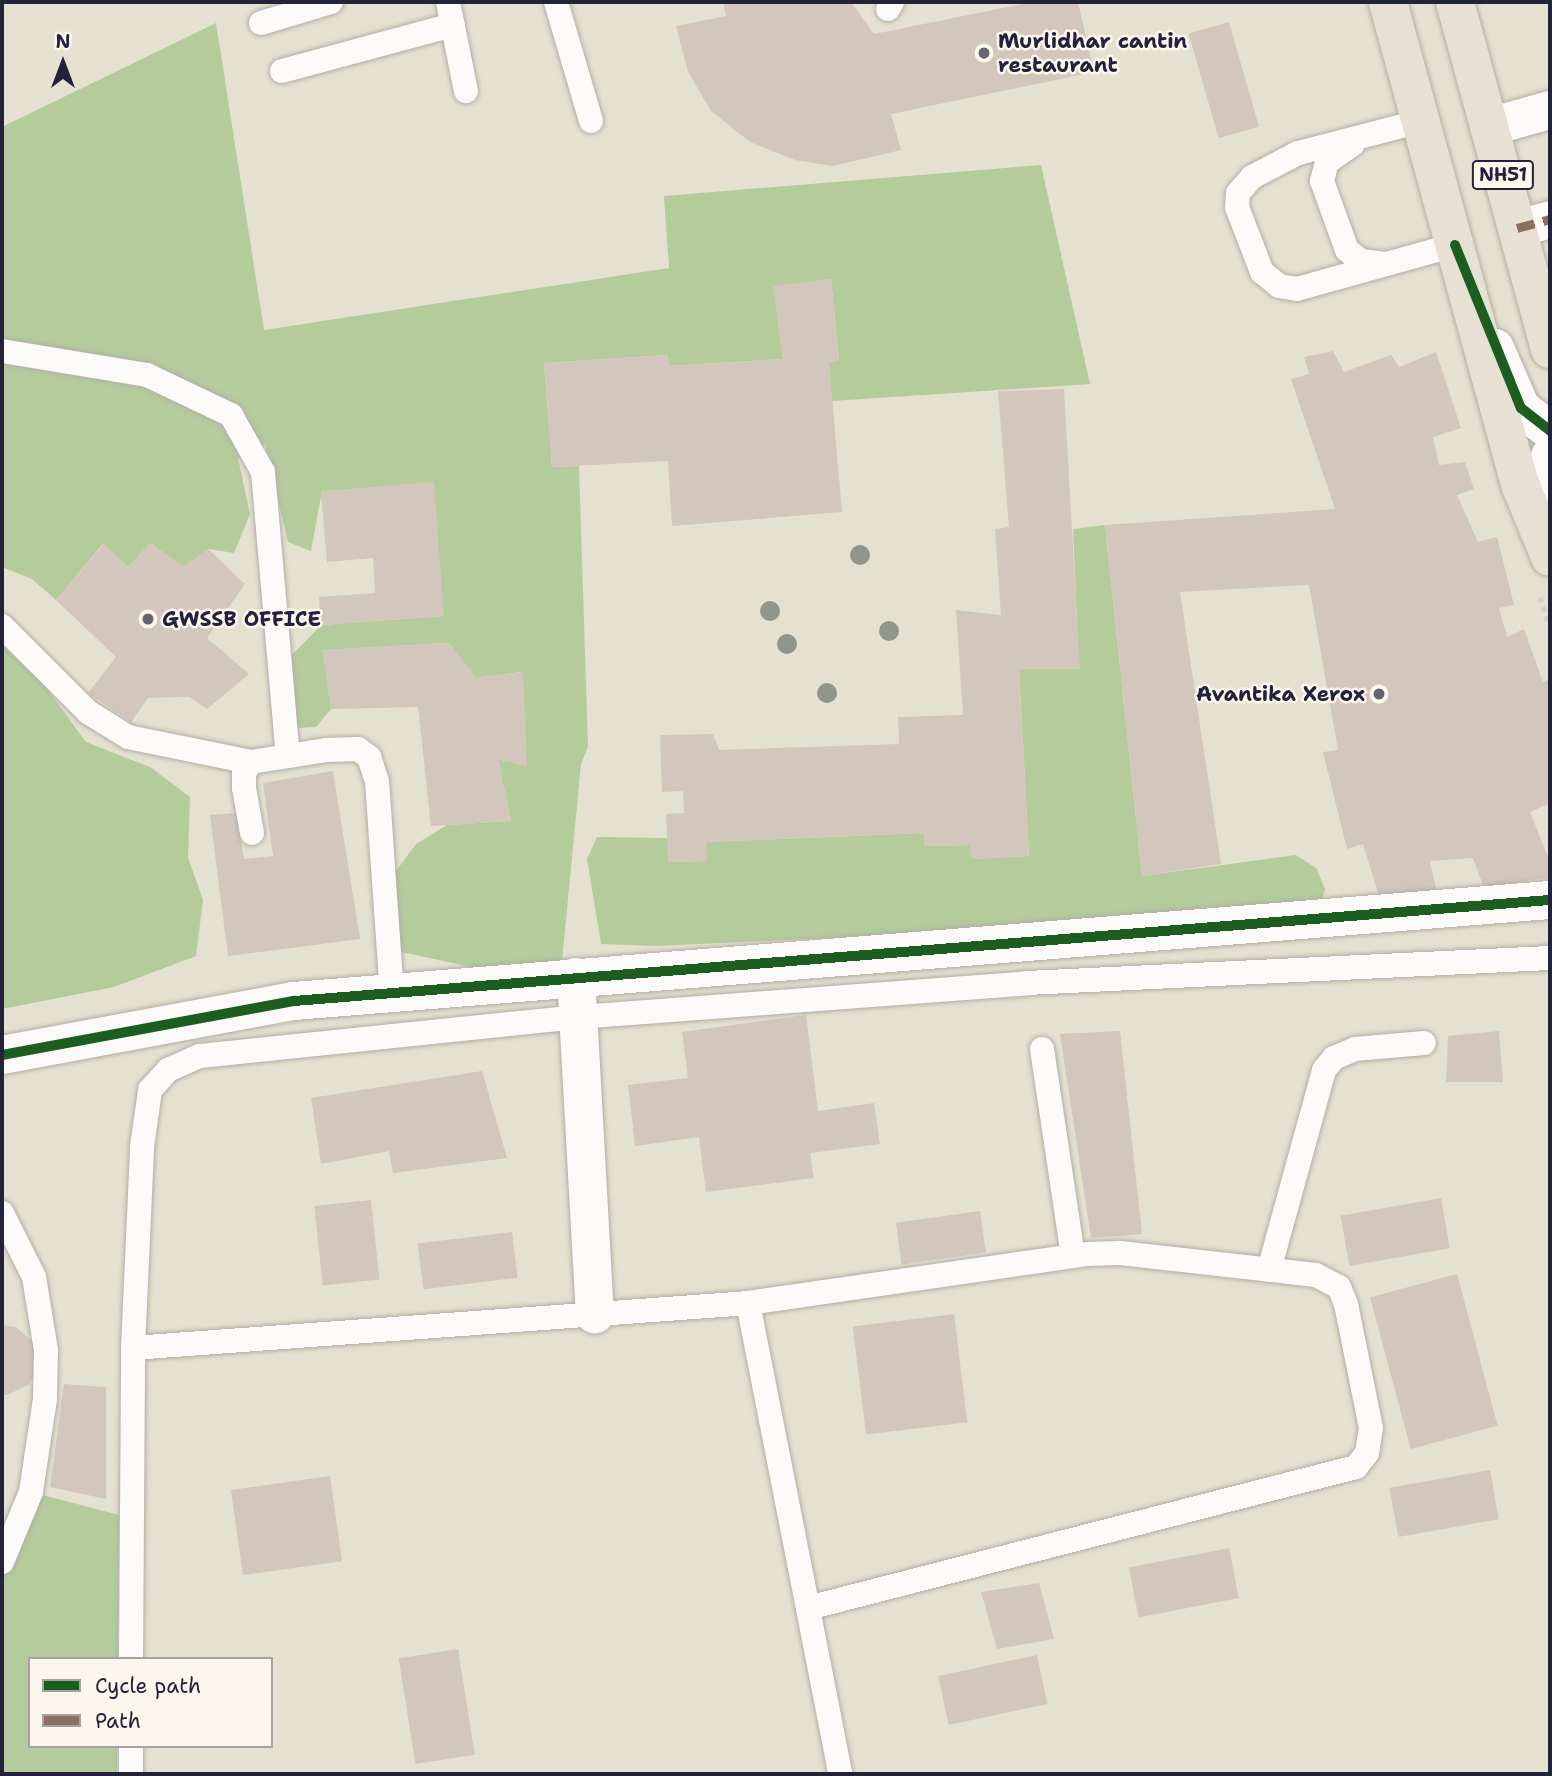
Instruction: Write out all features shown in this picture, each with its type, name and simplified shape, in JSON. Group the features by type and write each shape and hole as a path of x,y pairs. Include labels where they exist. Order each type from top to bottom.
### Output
{"highway":[{"name":"NH51","path":"1388,2 1404,125 1455,245 1520,484 1550,557"},
{"name":"NH51","path":"1455,2 1489,127 1534,223 1528,268 1550,349"}],"street":[{"path":"1489,127 1550,110"},
{"path":"1455,245 1521,408 1550,431"},
{"path":"1528,268 1550,313"},
{"path":"1550,456 1545,471 1550,502"},
{"path":"2,1055 294,1001 1550,900"},
{"path":"576,977 594,1314"}],"lane":[{"path":"261,23 331,2"},
{"path":"556,2 591,121"},
{"path":"282,71 451,13 466,91"},
{"path":"1386,264 1361,261 1348,250 1322,181 1327,162 1342,149 1404,125"},
{"path":"1404,125 1298,153 1252,177 1238,193 1237,207 1262,272 1279,286 1297,289 1455,245"},
{"path":"2,351 147,375 231,415 263,472 288,757"},
{"path":"2,626 88,712 128,737 251,762 358,749 369,757 377,780 392,993"},
{"path":"251,762 244,773 244,788 252,833"},
{"path":"131,1657 133,1348 142,1147 150,1090 168,1070 200,1056 579,1017 1027,983 1550,957"},
{"path":"1269,1270 1324,1070 1334,1058 1355,1049 1424,1043"},
{"path":"1042,1049 1073,1256"},
{"path":"2,1213 34,1278 46,1350 45,1399 31,1492 2,1562"},
{"path":"133,1348 748,1303 1073,1256 1120,1253 1317,1275 1339,1287 1371,1428 1367,1452 1356,1467 808,1608"},
{"path":"748,1303 841,1774"},
{"path":"131,1748 131,1774"}],"green space":[{"path":"216,23 264,330 669,268 664,196 1041,165 1090,384 832,401 829,362 839,360 831,279 774,287 783,359 669,366 667,355 544,363 552,467 579,466 588,747 581,764 562,961 476,968 397,951 393,875 416,844 447,825 511,821 498,760 522,672 476,678 449,643 323,650 331,709 316,727 298,728 289,697 292,655 321,625 444,616 322,491 311,551 288,542 265,444 238,458 250,514 234,553 209,549 183,567 150,543 128,567 103,544 56,600 32,579 2,567 2,127"},
{"path":"1105,525 1142,876 1296,855 1316,868 1325,889 1321,905 917,934 656,946 601,944 587,859 597,837 668,838 669,862 706,861 706,842 924,833 925,846 970,845 973,859 1029,856 1019,669 1079,669 1073,529"},
{"path":"2,645 44,685 86,742 150,767 190,797 188,857 203,900 196,956 114,987 2,1009"},
{"path":"31,1492 119,1515 118,1657 28,1657 28,1748 117,1748 117,1774 2,1774 2,1562"}],"building":[{"path":"723,2 851,2 874,34 1033,2 1078,2 1094,72 891,114 901,150 833,166 795,160 750,142 711,111 688,72 676,26 726,16"},
{"path":"1229,22 1259,127 1219,138 1189,34"},
{"path":"831,279 839,360 829,362 842,512 672,526 668,461 552,467 544,363 667,355 669,366 783,359 773,286"},
{"path":"1333,351 1344,372 1391,355 1399,367 1436,352 1461,428 1433,437 1439,465 1465,462 1474,489 1457,495 1478,542 1497,537 1514,605 1499,608 1507,637 1524,629 1543,682 1550,679 1550,803 1530,812 1550,862 1550,877 1484,888 1473,858 1430,861 1437,892 1379,896 1363,844 1347,849 1323,752 1338,750 1309,585 1180,592 1221,864 1142,876 1105,525 1335,509 1291,379 1309,374 1304,357"},
{"path":"1064,389 1080,669 1019,669 1029,856 973,859 970,845 925,846 924,833 706,842 707,861 668,862 666,814 684,813 683,791 662,792 660,735 713,734 719,750 899,744 898,717 963,715 956,610 1001,615 995,529 1009,527 998,391"},
{"name":"GWSSB OFFICE","path":"434,482 444,616 321,625 319,597 375,593 373,558 327,562 321,491"},
{"name":"GWSSB OFFICE","path":"150,543 183,567 208,549 245,584 207,638 249,674 207,709 189,697 148,698 131,722 88,693 116,657 56,600 104,544 128,567"},
{"name":"GWSSB OFFICE","path":"449,643 476,678 523,672 527,766 498,760 511,821 431,826 418,707 331,709 322,650"},
{"path":"333,771 360,939 228,956 210,815 236,813 244,859 273,856 263,783"},
{"path":"806,1015 818,1111 874,1103 880,1144 810,1153 814,1178 706,1192 699,1137 635,1146 628,1085 688,1078 682,1032"},
{"path":"1120,1031 1142,1234 1091,1238 1060,1034"},
{"path":"1499,1031 1503,1082 1446,1082 1448,1036"},
{"path":"482,1071 507,1158 393,1173 389,1151 321,1164 311,1098"},
{"path":"1441,1198 1450,1248 1349,1266 1341,1216"},
{"path":"371,1200 379,1280 323,1286 314,1206"},
{"path":"980,1211 986,1253 902,1264 896,1223"},
{"path":"512,1232 518,1278 423,1289 418,1244"},
{"path":"1457,1274 1498,1426 1411,1449 1370,1297"},
{"path":"954,1314 967,1422 866,1435 853,1326"},
{"path":"2,1325 16,1327 34,1343 34,1376 28,1385 7,1395 2,1395"},
{"path":"64,1384 106,1387 106,1499 50,1487"},
{"path":"1490,1470 1499,1519 1398,1537 1390,1488"},
{"path":"330,1476 342,1561 243,1575 231,1490"},
{"path":"1229,1548 1239,1598 1139,1618 1129,1567"},
{"path":"1039,1583 1054,1639 997,1649 981,1592"},
{"path":"458,1649 475,1755 415,1764 399,1658"},
{"path":"1037,1655 1047,1704 949,1725 938,1676"}],"marked path":[{"path":"1517,228 1550,219"}],"cycle path":[{"path":"1455,245 1521,408 1550,431"},
{"path":"2,1055 294,1001 1550,900"}],"place":[{"name":"Murlidhar cantin restaurant","path":"984,53"},
{"name":"GWSSB OFFICE","path":"148,619"},
{"name":"Avantika Xerox","path":"1379,694"}]}
